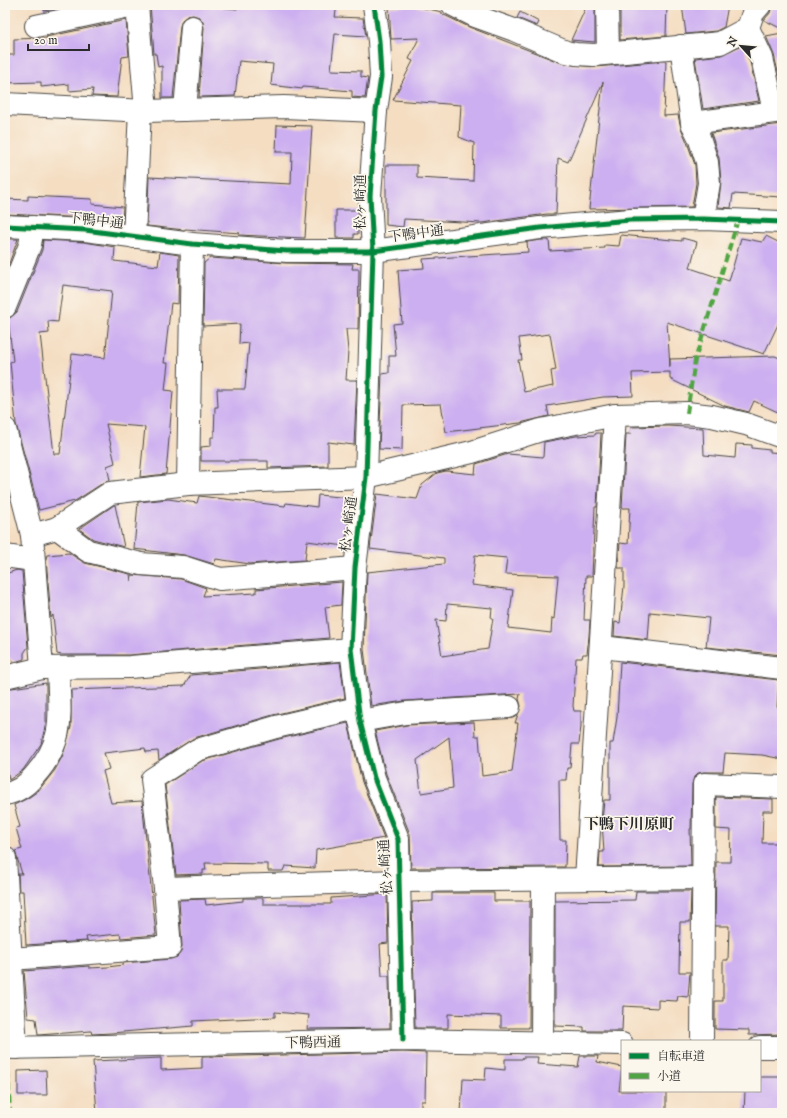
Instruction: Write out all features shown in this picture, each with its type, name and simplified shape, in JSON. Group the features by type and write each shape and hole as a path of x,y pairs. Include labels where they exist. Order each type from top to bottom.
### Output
{"street":[{"path":"36,26 136,5 143,110 134,237"},
{"name":"松ヶ崎通","path":"374,5 379,41 381,77 376,112 370,196 372,251 366,477 355,568 351,649 358,714 374,778 398,839 403,1040"},
{"path":"453,5 475,16 514,30 566,52 594,55 720,43 748,28 754,13 760,5"},
{"path":"607,5 608,53"},
{"path":"185,110 192,28"},
{"path":"692,123 778,111 762,58 748,28"},
{"path":"681,46 692,123 699,137 706,162 708,183 703,219"},
{"path":"5,104 143,110 284,107 376,112"},
{"name":"下鴨中通","path":"5,226 85,230 192,244 287,251 372,251 540,228 630,220 703,219 782,222"},
{"path":"5,307 30,245 33,227"},
{"path":"188,484 192,244"},
{"path":"32,535 57,528 110,493 188,484 366,477 472,452 541,430 615,414 687,413 712,416 746,424 782,437"},
{"path":"586,879 602,647 615,414"},
{"path":"5,428 32,535 33,560 59,736 53,750 42,767 30,781 16,792 5,794"},
{"path":"57,528 88,551 141,564 183,567 220,579 355,568"},
{"path":"5,556 33,560"},
{"path":"602,647 782,668"},
{"path":"5,677 50,668 130,667 351,649"},
{"path":"9,952 170,947 165,888 152,779 197,750 276,727 358,714 406,713 509,707"},
{"path":"702,1040 704,784 782,787"},
{"path":"5,858 11,1048"},
{"path":"165,888 399,881 704,878"},
{"path":"542,1042 543,880"},
{"name":"下鴨西通","path":"11,1048 403,1040 621,1044"},
{"path":"761,1047 782,1047"}],"building":[{"path":"44,5 74,5 44,11"},
{"path":"150,5 200,5 237,9 238,5 337,5 335,17 363,18 366,36 335,34 331,70 361,71 361,77 368,78 365,98 352,97 352,91 303,87 302,89 271,85 273,64 239,61 235,96 199,97 204,28 203,22 199,17 193,15 187,16 182,20 180,26 173,98 162,98 162,66 158,67 156,54 154,54"},
{"path":"587,5 595,5 595,42 571,40"},
{"path":"620,5 667,5 666,36 620,40"},
{"path":"682,5 728,5 724,27 716,31 686,34"},
{"path":"772,5 782,5 782,29 764,20 770,13"},
{"path":"415,6 442,12 442,14 469,27 564,64 595,67 666,61 664,116 678,115 681,128 695,165 696,183 692,207 589,209 603,82 568,162 558,158 556,214 482,223 404,219 403,227 386,225 386,165 417,165 417,178 473,181 474,143 459,137 461,105 393,100 413,61 409,59 419,38 391,39 389,7"},
{"path":"520,12 539,22 537,26 517,18"},
{"path":"126,20 129,56 122,57 117,97 92,96 93,89 69,91 69,84 41,87 41,82 5,83 5,55 14,55 14,39 47,38 46,37"},
{"path":"782,33 782,76 779,76 774,55 766,36"},
{"path":"742,45 750,62 759,101 703,109 695,58 721,55"},
{"path":"782,124 782,197 733,194 731,208 718,207 721,182 719,158 711,133"},
{"path":"277,125 312,126 305,238 238,235 240,233 147,226 149,177 291,184 292,152 276,152"},
{"path":"28,196 92,199 92,204 123,207 122,222 86,218 5,214 5,199 28,200"},
{"path":"336,210 358,210 358,234 354,234 354,238 336,238"},
{"path":"621,235 682,241 682,238 697,242 690,268 729,281 741,238 762,242 766,236 782,244 782,316 764,354 667,322 670,367 670,359 775,356 782,359 782,414 754,401 749,412 725,406 670,379 670,372 632,373 633,396 603,397 547,406 549,416 520,423 446,432 441,404 403,405 402,450 379,449 382,374 389,373 389,356 396,356 393,324 402,323 398,270 424,268 423,259 528,252 527,242 541,240 549,240 550,251 605,248 605,245 619,246","holes":["550,334 556,370 551,371 553,386 524,392 518,360 522,360 519,338"]},
{"path":"5,239 18,239 5,274"},
{"path":"43,240 84,242 115,247 114,261 158,266 160,252 179,255 178,304 171,303 164,363 168,363 165,390 173,391 166,474 140,477 145,427 106,424 115,463 107,466 110,480 75,501 39,510 16,424 10,362 13,361 8,319 17,312 42,250","holes":["63,285 112,291 105,358 72,354 60,454 54,454 40,334 49,333 48,321 58,322"]},
{"path":"210,258 286,263 353,264 352,269 359,269 358,329 346,329 348,351 346,380 357,380 354,445 328,442 328,466 268,468 268,461 201,461 201,447 211,446 211,437 214,437 215,407 218,407 217,389 245,389 249,343 239,344 240,324 203,326 204,263"},
{"path":"668,426 703,428 704,455 735,458 736,444 752,445 752,448 782,453 782,655 706,647 709,618 650,612 648,640 614,636 615,622 620,623 624,586 624,568 618,568 620,543 628,544 630,508 622,508 626,434 630,434 631,427"},
{"path":"596,433 601,433 597,507 595,507 592,576 586,576 584,620 590,620 589,636 587,654 583,654 582,658 576,658 573,706 574,711 581,711 581,726 579,744 572,744 570,768 567,768 566,780 559,780 560,840 566,840 565,867 411,868 410,834 386,774 375,731 407,725 474,722 475,736 479,736 482,776 512,772 518,723 515,723 521,706 519,699 520,694 405,701 371,706 364,649 367,572 444,564 444,558 370,549 377,494 417,499 422,485 437,473 446,471 475,474 476,464 508,454 543,457 544,442 576,436 595,435","holes":["475,555 507,558 505,574 558,576 554,619 552,618 551,633 508,628 513,590 472,585","447,604 492,608 491,618 493,618 488,649 442,656 436,620 446,621","449,737 453,788 421,793 417,760"]},
{"path":"318,495 351,498 345,546 307,541 305,560 250,564 216,559 214,564 184,555 134,549 138,502 168,499 197,503 199,496 285,506 286,503 317,507"},
{"path":"114,505 124,547 93,539 79,529"},
{"path":"69,553 85,563 130,574 131,581 132,575 181,579 206,588 203,596 256,593 256,589 342,582 341,605 325,607 329,638 129,655 62,655 57,654 53,615 51,618 46,558 47,555"},
{"path":"17,570 22,571 28,647 24,653 24,659 15,662 5,655 5,574"},
{"path":"340,662 345,698 273,715 194,738 159,760 158,751 146,752 145,748 104,753 109,769 103,771 111,803 142,801 156,935 121,938 120,934 86,937 87,941 26,945 23,891 19,891 18,874 22,874 15,851 22,849 16,828 20,827 14,805 38,791 55,770 63,755 71,727 71,690 184,686 191,675"},
{"path":"620,662 779,680 777,707 782,707 782,759 762,755 725,753 723,772 698,773 694,777 692,784 690,829 691,866 599,867 600,852 604,852 602,822 604,800 610,800 610,743 613,743 617,717"},
{"path":"46,683 46,723 41,744 23,770 9,780 5,754 5,689"},
{"path":"348,723 362,782 384,838 316,850 315,868 285,866 283,871 268,871 268,864 205,863 206,870 203,870 203,874 176,875 165,785 202,761 279,739"},
{"path":"716,797 773,799 773,811 763,811 762,843 782,843 782,1034 749,1035 749,1030 715,1029 715,1001 723,1001 723,960 728,960 729,926 715,926 716,862 730,862 731,830 716,829"},
{"path":"636,891 691,891 690,922 680,922 679,972 690,972 688,997 678,996 677,1001 658,1000 658,1008 623,1006 622,1031 584,1031 584,1027 555,1026 555,901 635,900"},
{"path":"433,893 494,893 494,901 530,901 529,1028 501,1028 501,1016 448,1014 448,1028 415,1028 412,902 433,901"},
{"path":"387,894 388,943 380,944 382,976 389,976 390,1028 307,1029 309,1015 275,1012 275,1017 193,1021 193,1026 111,1033 92,1034 91,1031 38,1035 36,1019 28,1018 24,971 89,966 89,968 108,967 123,965 123,963 171,959 177,957 181,952 182,946 179,900 205,899 206,905 243,901 243,898 263,898 263,904 331,904 331,898"},
{"path":"403,1052 426,1053 425,1101 421,1101 421,1113 97,1113 93,1061 161,1058 161,1070 202,1068 202,1057"},
{"path":"580,1056 598,1056 597,1062 621,1067 619,1091 666,1092 666,1113 461,1113 463,1079 485,1080 486,1068 505,1070 505,1059 538,1057 537,1064 578,1067"},
{"path":"46,1070 47,1095 18,1095 18,1071"},
{"path":"761,1077 782,1077 782,1113 744,1113 745,1092 761,1092"}],"marked path":[{"path":"687,413 695,360 738,220"},
{"path":"7,1048 10,1113"}],"cycle path":[{"path":"374,5 379,41 381,77 376,111 370,196 373,251 366,477 355,568 351,649 360,721 374,778 398,839 403,1040"},
{"path":"5,226 85,230 192,244 287,251 373,251 540,228 630,220 703,219 782,222"}],"district":[{"name":"下鴨下川原町","path":"629,824"}]}
